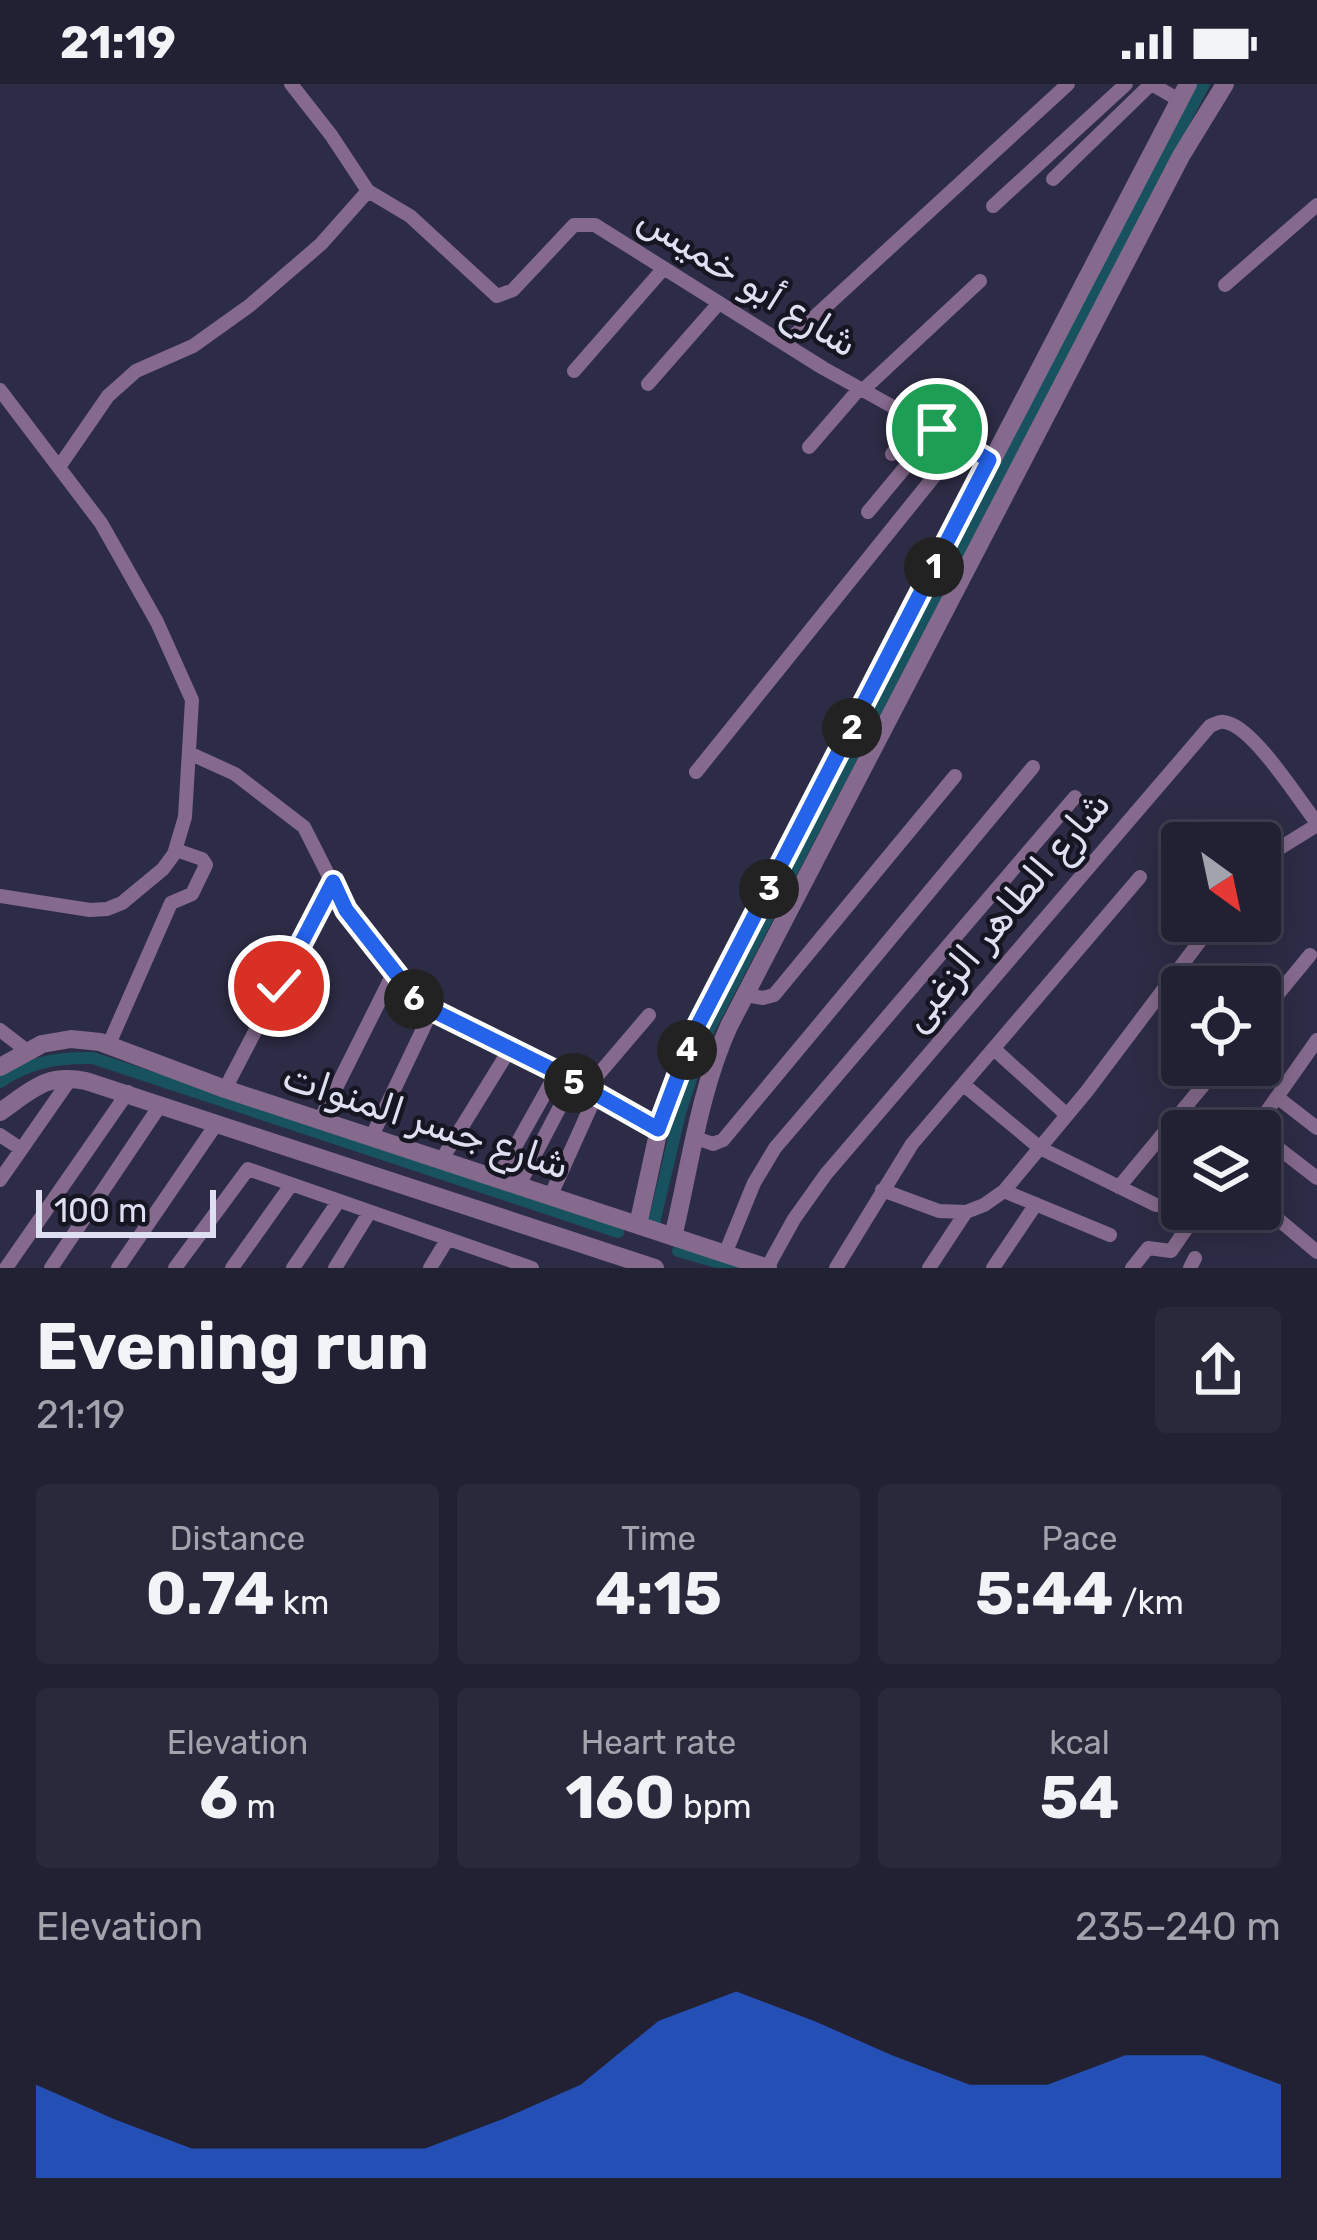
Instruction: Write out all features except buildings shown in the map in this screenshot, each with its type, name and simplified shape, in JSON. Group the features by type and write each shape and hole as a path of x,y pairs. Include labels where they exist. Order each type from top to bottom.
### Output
{"street":[{"name":"شارع أبو خميس","path":"291,84 368,191 410,216 497,296 506,296 574,225 584,222 861,389 989,460"},
{"path":"785,344 1068,84"},
{"path":"994,206 1126,84"},
{"path":"673,1237 712,1064 1159,198 1225,84"},
{"path":"638,1225 658,1129 694,1033 1183,92 1149,86 1053,179"},
{"path":"59,467 108,396 136,371 193,346 249,306 321,244 368,191"},
{"path":"1225,285 1317,205"},
{"path":"574,371 664,268"},
{"path":"809,447 861,389 980,281"},
{"path":"648,384 719,303"},
{"path":"0,391 101,524 183,674 192,700 185,817 176,850 163,869 107,909 0,896"},
{"path":"892,454 919,419"},
{"path":"868,512 937,429"},
{"path":"696,772 961,443"},
{"name":"شارع الطاهر الزغبى","path":"767,1268 826,1174 1210,725 1233,724 1253,741 1317,824"},
{"path":"188,753 246,781 296,820 315,842 346,910 414,1000 658,1129"},
{"path":"696,1138 713,1144 723,1140 1033,766"},
{"path":"746,995 774,995 955,776"},
{"path":"725,1254 754,1183 775,1148 1075,797"},
{"path":"1281,847 1317,824"},
{"path":"109,1044 170,903 192,894 206,865 176,850"},
{"path":"836,1268 912,1144 1140,877"},
{"path":"225,1089 333,882"},
{"path":"882,1190 939,1211 966,1212 1004,1191 1199,942"},
{"path":"1281,990 1310,955"},
{"path":"320,1120 394,972"},
{"path":"372,1136 432,1010"},
{"path":"518,1186 585,1089 649,1015"},
{"path":"0,1030 26,1050"},
{"name":"شارع جسر المنوات","path":"0,1066 26,1050 71,1039 109,1044 225,1089 767,1268"},
{"path":"1269,1110 1317,1040"},
{"path":"442,1159 510,1049"},
{"path":"994,1049 1067,1115"},
{"path":"1301,1063 1317,1076"},
{"path":"497,1179 557,1072"},
{"path":"0,1112 47,1080 71,1078"},
{"path":"0,1180 71,1078"},
{"name":"شارع جسر المنوات","path":"71,1078 128,1092 655,1268"},
{"path":"964,1085 1040,1148 1156,1205"},
{"path":"1119,1187 1203,1086"},
{"path":"550,1197 585,1089"},
{"path":"5,1268 128,1092"},
{"path":"1277,1097 1317,1128"},
{"path":"51,1268 161,1104"},
{"path":"118,1268 217,1123"},
{"path":"0,1135 21,1149"},
{"path":"1281,1150 1317,1178"},
{"path":"175,1268 248,1168 521,1266"},
{"path":"232,1268 291,1185"},
{"path":"1004,1191 1110,1235"},
{"path":"293,1268 338,1202"},
{"path":"993,1268 1036,1204"},
{"path":"929,1268 966,1212"},
{"path":"335,1268 369,1214"},
{"path":"1281,1222 1317,1252"},
{"path":"1132,1268 1148,1249 1171,1251 1186,1230"},
{"path":"430,1268 448,1240"}],"waterway":[{"path":"654,1223 703,1041 1204,84"},
{"path":"0,1082 45,1062 93,1058 618,1232"},
{"path":"678,1251 738,1268"}],"route":[{"path":"279,986 333,882 346,910 414,1000 658,1129 694,1033 989,460 937,429"}]}
